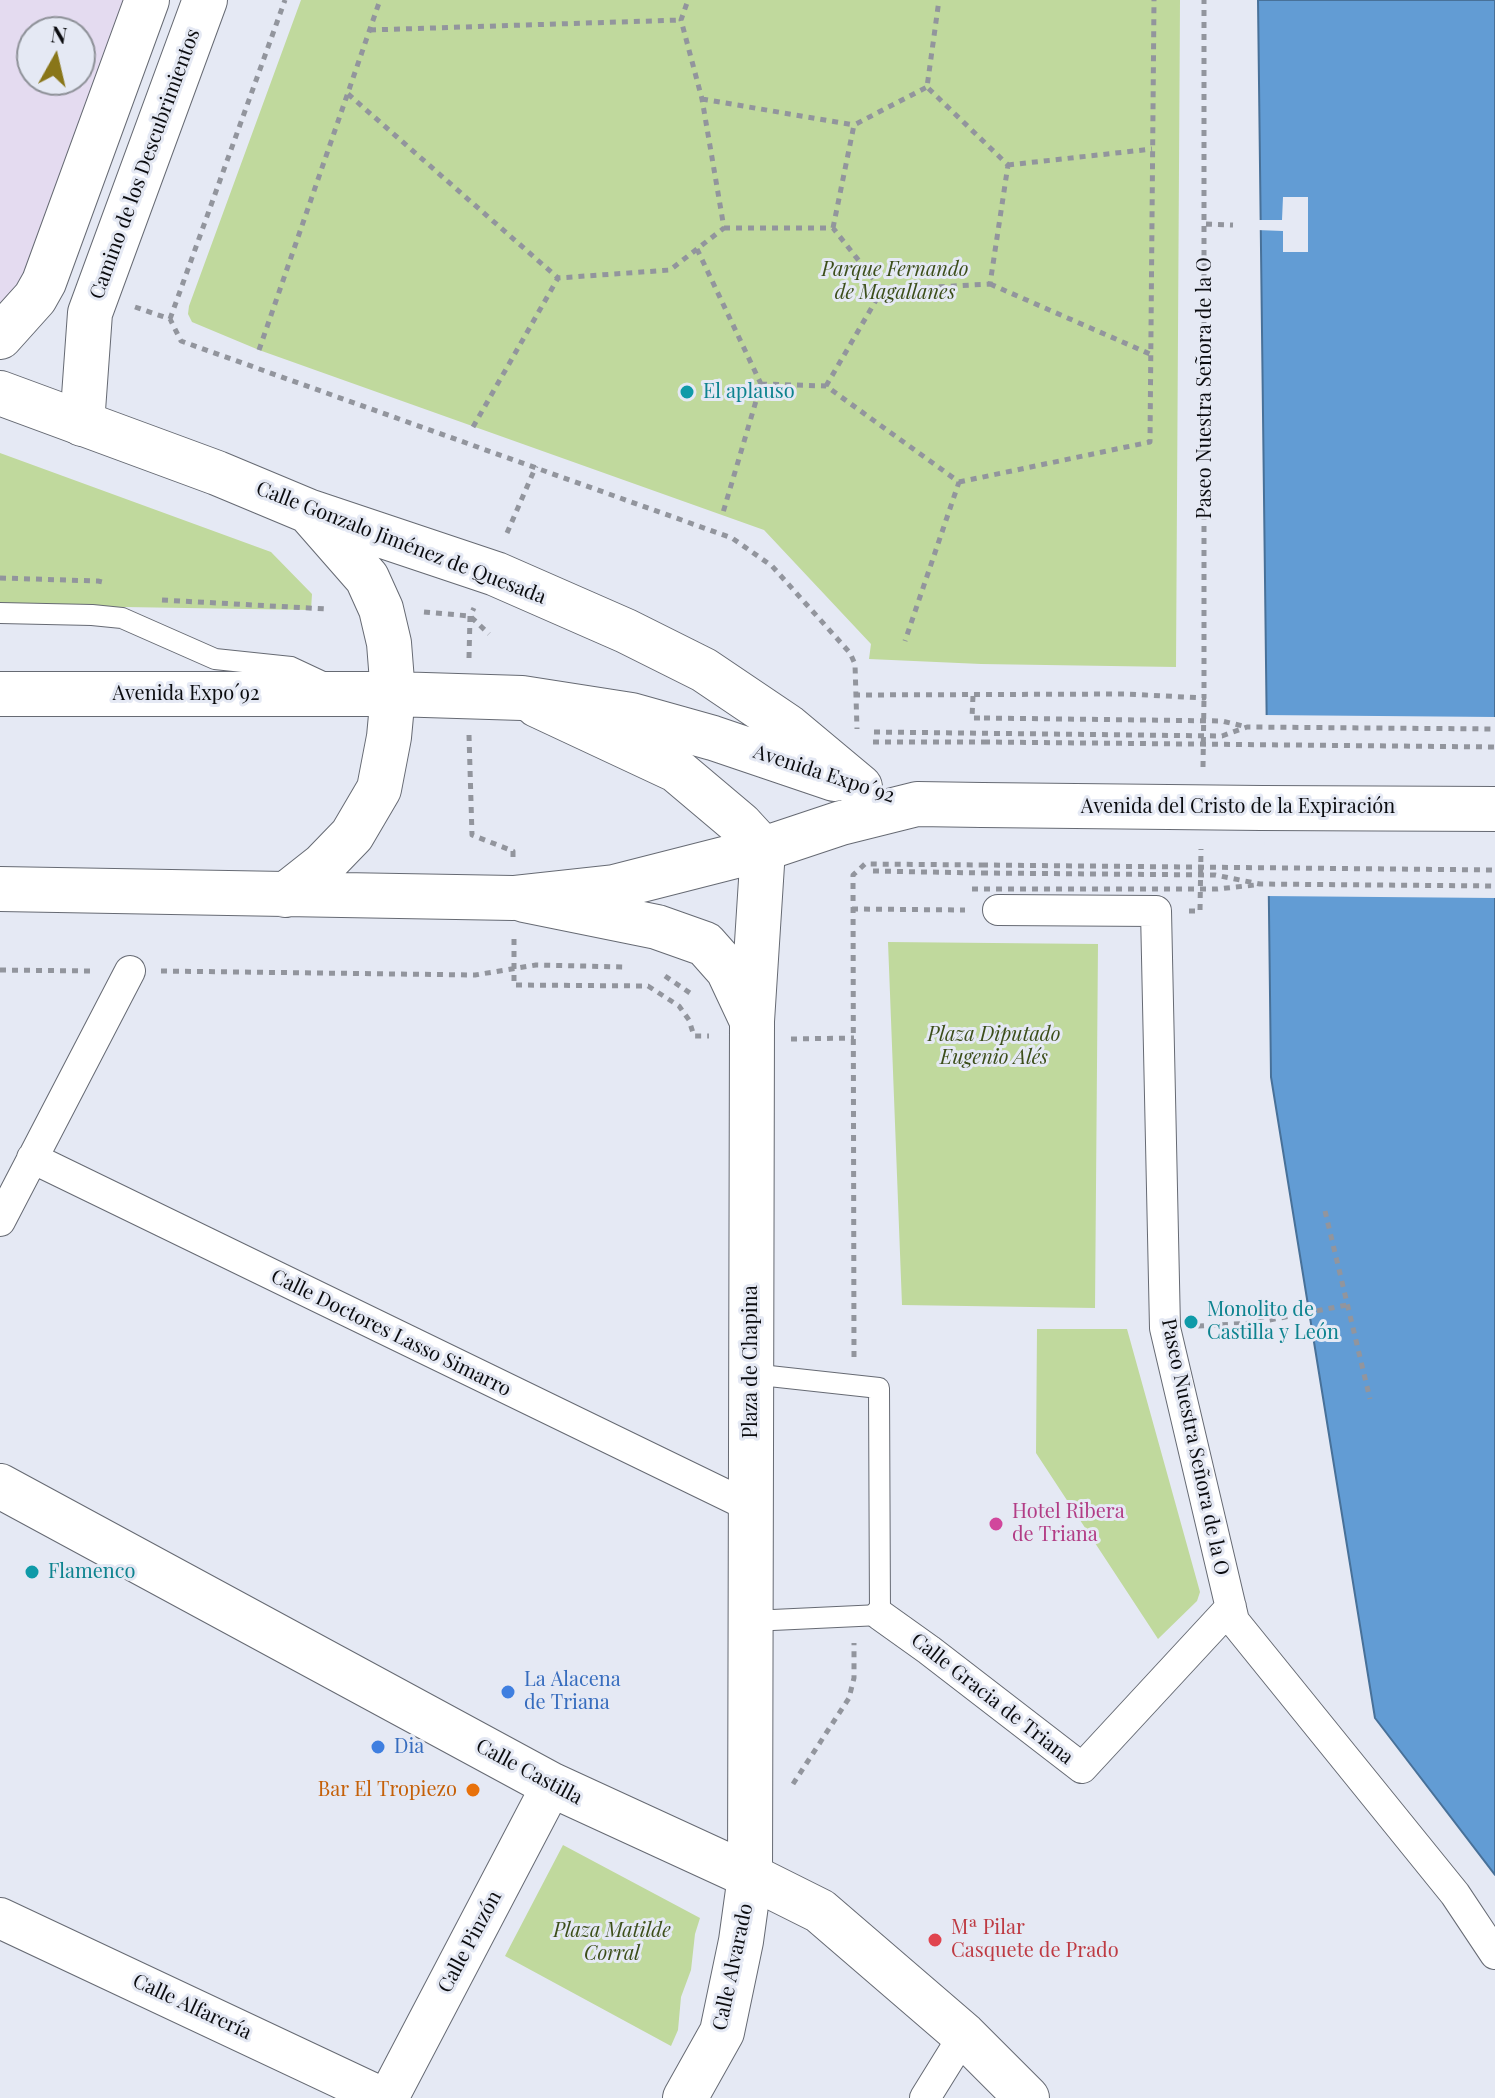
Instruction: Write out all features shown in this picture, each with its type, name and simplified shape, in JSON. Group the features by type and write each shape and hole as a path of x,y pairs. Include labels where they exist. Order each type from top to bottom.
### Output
{"main road":[{"path":"0,337 35,298 44,282 147,0"},
{"name":"Camino de los Descubrimientos","path":"82,424 90,313 205,0"},
{"name":"Calle Gonzalo Jiménez de Quesada","path":"0,393 217,473 308,511 496,574 626,631 704,670 787,726 860,787"},
{"path":"285,895 323,865 352,835 379,789 389,737 373,694 389,643 381,609 367,578 308,511"},
{"name":"Avenida Expo´92","path":"0,694 373,694 522,698 631,715 713,738 917,804"},
{"path":"522,698 676,770 730,815 763,849"},
{"name":"Avenida Expo´92","path":"0,889 513,898 614,887 763,849 841,823 917,804"},
{"name":"Avenida del Cristo de la Expiración","path":"917,804 1495,809"},
{"name":"Plaza de Chapina","path":"750,1876 751,1032 763,849"},
{"path":"513,898 657,927 705,944 728,970 751,1032"},
{"name":"Calle Castilla","path":"0,1486 552,1785 820,1911 964,2035 1027,2098"},
{"name":"Calle Alvarado","path":"685,2098 722,2032 741,1941 750,1876"}],"street":[{"name":"Paseo Nuestra Señora de la O","path":"998,910 1156,911 1165,1328 1234,1621 1455,1894 1495,1954"},
{"path":"0,1221 130,971"},
{"name":"Calle Doctores Lasso Simarro","path":"32,1158 751,1507"},
{"name":"Calle Gracia de Triana","path":"867,1616 929,1650 1082,1768 1231,1607"},
{"name":"Calle Pinzón","path":"386,2098 552,1785"},
{"name":"Calle Alfarería","path":"0,1918 321,2085 386,2098"},
{"path":"925,2098 964,2035"}],"lane":[{"path":"0,613 122,618 215,659 291,667 373,694"},
{"path":"751,1374 879,1388 867,1616 751,1621"}],"path":[{"path":"170,319 285,0"},
{"path":"259,350 380,0"},
{"path":"688,0 681,20 702,99 724,228"},
{"path":"927,87 939,0"},
{"path":"761,384 826,386 959,482 1150,442 1154,0"},
{"name":"Paseo Nuestra Señora de la O","path":"973,696 1126,694 1204,698 1204,0"},
{"path":"370,30 681,20"},
{"path":"702,99 854,125 927,87"},
{"path":"927,87 1008,165"},
{"path":"348,94 558,278 670,270 724,228 833,228"},
{"path":"854,125 833,228 882,290"},
{"path":"1008,165 1152,149"},
{"path":"990,284 1008,165"},
{"path":"1206,224 1233,225"},
{"path":"697,249 761,384 722,516"},
{"path":"473,427 558,278"},
{"path":"882,290 990,284 1150,354"},
{"path":"826,386 882,290"},
{"path":"126,304 170,319 181,341 732,538 772,566 850,653 855,664 855,724 860,736"},
{"path":"504,538 536,466"},
{"path":"905,641 959,482"},
{"path":"0,578 98,581 111,585"},
{"path":"149,596 162,600 327,609"},
{"path":"419,612 470,616 489,634"},
{"path":"469,655 470,616"},
{"path":"854,695 973,696 972,718 1222,721 1247,727 1495,729"},
{"path":"874,732 1222,736 1247,727"},
{"path":"469,741 472,835 513,851"},
{"path":"871,742 1495,747"},
{"path":"854,1362 852,909 853,875 865,864 1495,870"},
{"path":"873,871 1215,875 1260,884"},
{"path":"972,889 1217,889 1260,884 1495,886"},
{"path":"852,909 998,910"},
{"path":"514,942 514,985 648,986 679,1006 689,1020 694,1036 751,1032 854,1038"},
{"path":"0,970 475,975 536,965 636,967"},
{"path":"663,975 695,997"},
{"path":"1325,1211 1370,1399"},
{"path":"1165,1328 1254,1323 1347,1305"},
{"path":"790,1795 794,1783 849,1698 867,1616"}],"shaded area":[{"path":"0,0 127,0 96,85 96,16 16,16 16,96 92,96 29,269 10,295 0,302"}],"green space":[{"name":"Parque Fernando de Magallanes","path":"301,0 1180,0 1176,667 869,659 871,644 764,530 259,350 192,322 188,314 189,306"},
{"path":"0,453 271,552 312,594 311,610 0,605"},
{"name":"Plaza Diputado Eugenio Alés","path":"888,942 1098,944 1095,1308 902,1305"},
{"path":"1037,1329 1127,1329 1200,1592 1197,1601 1158,1639 1036,1453"},
{"name":"Plaza Matilde Corral","path":"563,1845 700,1918 691,1970 681,1997 678,2030 671,2046 505,1956"}],"water":[{"path":"1258,0 1495,0 1495,1875 1375,1718 1271,1077"}],"pier":[{"path":"1283,197 1308,197 1308,252 1283,252 1283,231 1257,230 1257,220 1282,220"},
{"path":"1262,715 1495,717 1495,898 1265,896"}],"place":[{"name":"El aplauso","path":"687,392"},
{"name":"Monolito de Castilla y León","path":"1191,1322"},
{"name":"Hotel Ribera de Triana","path":"996,1524"},
{"name":"Flamenco","path":"32,1572"},
{"name":"La Alacena de Triana","path":"508,1692"},
{"name":"Dia","path":"378,1747"},
{"name":"Bar El Tropiezo","path":"473,1790"},
{"name":"Mª Pilar Casquete de Prado","path":"935,1940"}]}
